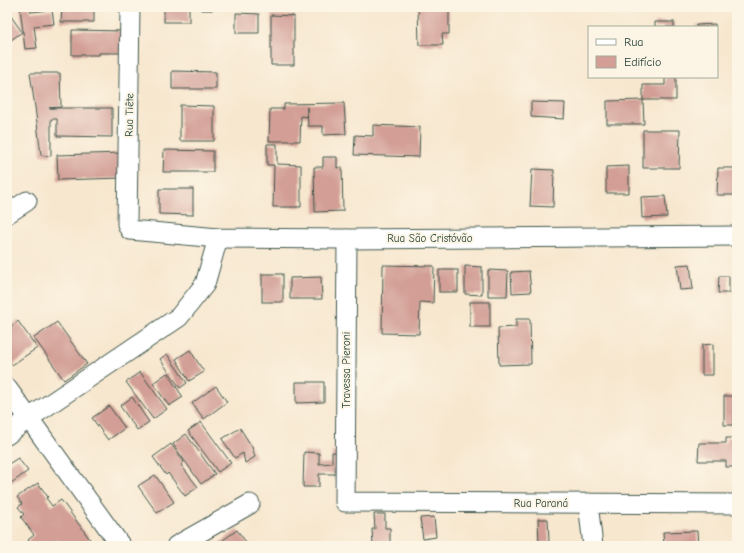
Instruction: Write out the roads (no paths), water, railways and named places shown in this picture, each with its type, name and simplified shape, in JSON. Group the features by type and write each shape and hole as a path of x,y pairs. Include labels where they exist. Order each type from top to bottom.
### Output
{"street":[{"name":"Rua Tiête","path":"128,224 130,7"},
{"path":"7,214 26,201"},
{"name":"Rua São Cristóvão","path":"128,224 130,230 218,238 347,239 737,236"},
{"path":"7,435 29,418 179,317 205,284 218,238"},
{"name":"Travessa Pieroni","path":"345,502 347,239"},
{"path":"7,388 121,546"},
{"name":"Rua Paraná","path":"345,502 737,504"},
{"path":"588,503 593,546"},
{"path":"176,546 250,504"}]}
